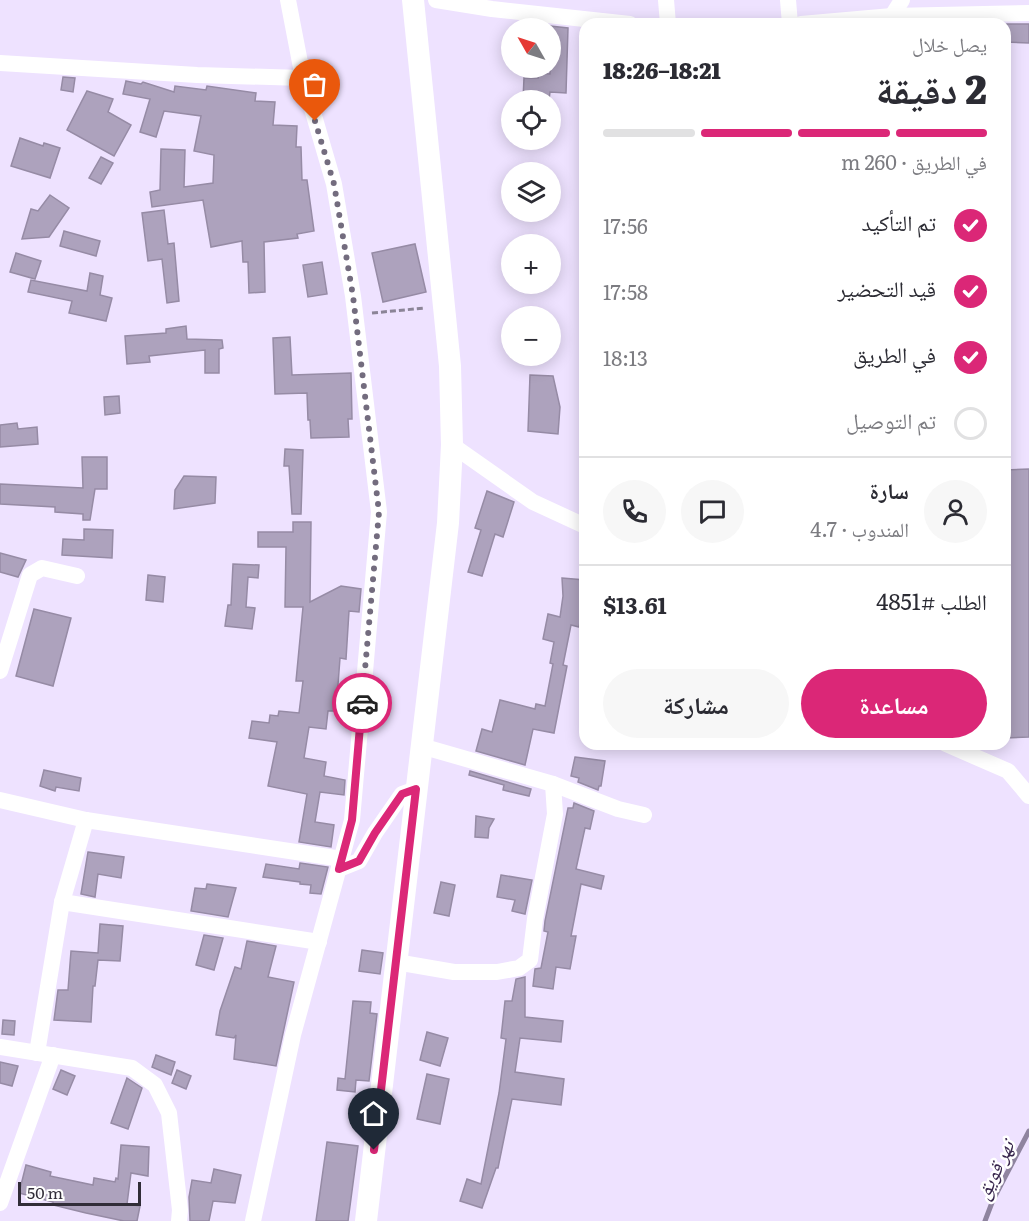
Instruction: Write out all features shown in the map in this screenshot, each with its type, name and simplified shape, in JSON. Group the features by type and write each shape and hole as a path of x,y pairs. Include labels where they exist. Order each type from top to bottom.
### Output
{"main road":[{"path":"366,1221 448,524 452,445 450,366 413,0"}],"street":[{"path":"253,1221 293,1035 352,820 379,512 355,314 334,184 303,78 288,0"},
{"path":"436,0 579,18"},
{"path":"666,0 668,18"},
{"path":"788,0 790,18"},
{"path":"892,16 902,0"},
{"path":"869,18 1029,13"},
{"path":"0,63 197,75 303,78"},
{"path":"452,445 534,502 579,522"},
{"path":"0,671 30,575 42,568 77,576"},
{"path":"421,746 553,784 618,809 644,815"},
{"path":"960,750 1008,771 1029,796"},
{"path":"396,962 454,972 497,972 519,968 530,960 535,919 555,814 553,784"},
{"path":"0,800 86,820 340,864 359,861 402,794 416,789"},
{"path":"0,1203 45,1054 62,902 86,820"},
{"path":"62,902 319,942"},
{"path":"0,1047 132,1068 155,1085 169,1113 180,1210 179,1221"}],"path":[{"path":"355,314 420,310 444,302"}],"building":[{"path":"1011,24 1029,24 1029,43 1011,42"},
{"path":"561,27 568,28 566,93 561,93 561,90 523,90 524,78 561,78"},
{"path":"63,77 75,78 73,92 61,90"},
{"path":"126,81 141,84 143,82 174,92 175,86 206,90 207,86 256,93 255,101 275,102 273,125 297,126 296,147 301,147 302,180 307,180 314,231 297,234 298,238 264,242 265,292 249,293 248,262 243,262 242,241 211,247 203,200 152,207 150,192 160,190 161,149 185,150 184,187 213,183 214,155 194,151 201,116 164,111 156,137 140,132 150,99 123,94"},
{"path":"87,91 113,99 108,112 131,125 114,156 67,130"},
{"path":"20,138 43,146 44,143 60,148 50,178 11,166"},
{"path":"101,157 113,163 101,184 89,178"},
{"path":"50,195 69,208 49,237 22,239 31,209 38,211"},
{"path":"164,210 168,244 174,243 179,301 167,303 162,259 148,261 142,213"},
{"path":"64,231 100,241 96,256 60,246"},
{"path":"415,244 426,292 383,302 372,253"},
{"path":"16,253 41,261 35,279 10,272"},
{"path":"322,262 327,294 308,297 303,265"},
{"path":"90,273 103,276 100,295 112,298 106,321 69,313 72,301 28,292 31,280 87,291"},
{"path":"186,326 187,339 222,340 223,348 219,349 219,373 205,373 205,350 149,356 150,362 127,364 125,336 166,333 166,329"},
{"path":"290,337 292,375 351,373 352,419 348,419 349,437 311,438 307,393 275,394 273,338"},
{"path":"530,375 553,376 560,407 558,434 528,431"},
{"path":"119,396 120,413 105,415 104,397"},
{"path":"17,423 18,429 37,427 38,444 0,447 0,425"},
{"path":"285,449 303,450 301,514 292,514 289,466 284,466"},
{"path":"82,457 107,457 107,489 95,489 90,520 83,520 83,514 55,512 55,507 0,504 0,484 83,488"},
{"path":"1029,469 1029,737 1011,738 1011,470"},
{"path":"184,476 216,477 215,503 174,509 175,490"},
{"path":"487,491 514,502 503,537 495,534 482,576 468,572 481,530 475,528"},
{"path":"293,522 311,522 310,602 341,586 361,589 359,612 349,611 346,659 340,658 336,711 328,711 326,729 309,727 304,758 326,762 324,776 345,780 344,795 320,792 315,822 334,825 331,847 299,842 307,794 268,786 277,742 249,738 252,721 269,723 270,715 278,716 279,711 299,713 303,681 296,681 303,607 285,607 286,547 258,547 258,532 293,532"},
{"path":"84,529 113,530 112,558 62,555 63,539 84,540"},
{"path":"0,553 26,560 18,577 0,572"},
{"path":"233,564 259,565 258,578 248,577 246,607 255,608 252,629 225,626 228,605 231,605"},
{"path":"148,575 165,577 163,602 146,600"},
{"path":"562,578 579,579 579,627 571,625 563,665 567,666 554,733 533,729 525,765 476,751 482,729 492,732 500,700 535,709 536,704 545,706 553,664 550,663 554,642 543,639 548,614 560,617 563,596"},
{"path":"34,609 71,618 53,686 16,676"},
{"path":"575,757 605,761 601,786 598,790 578,782 579,778 571,776"},
{"path":"44,770 81,778 79,791 56,787 55,791 40,786"},
{"path":"470,771 531,789 529,796 503,790 504,785 469,775"},
{"path":"574,803 594,811 590,829 585,828 576,869 604,876 601,889 581,884 571,936 576,936 570,969 556,967 553,989 533,986 535,969 541,968 548,932 544,931 545,921 568,808 573,808"},
{"path":"476,816 494,819 489,828 488,838 475,837"},
{"path":"88,852 124,857 121,878 98,874 95,897 81,894"},
{"path":"300,863 328,867 321,894 310,893 311,885 263,877 266,864 299,869"},
{"path":"501,875 532,880 525,914 512,911 515,900 497,897"},
{"path":"441,882 455,885 449,916 434,913"},
{"path":"207,884 236,888 228,917 191,911 195,888 206,889"},
{"path":"100,924 123,926 120,961 98,960 95,986 93,986 91,1022 54,1020 58,990 68,990 71,951 98,953"},
{"path":"204,935 223,938 214,970 196,965"},
{"path":"247,941 276,946 268,977 294,982 276,1066 234,1059 236,1035 234,1038 216,1035 220,1011 235,967 241,969"},
{"path":"362,950 383,953 380,974 359,971"},
{"path":"525,977 525,1017 563,1021 561,1042 520,1038 515,1072 564,1079 561,1105 512,1099 498,1168 496,1168 482,1208 460,1201 467,1179 481,1184 499,1093 506,1039 501,1038 505,1001 512,1001 516,979"},
{"path":"353,1001 371,1002 370,1013 377,1014 369,1081 356,1080 355,1092 337,1090 338,1078 345,1079"},
{"path":"3,1020 15,1021 14,1035 2,1034"},
{"path":"427,1032 448,1038 440,1066 420,1060"},
{"path":"156,1055 175,1062 171,1075 152,1067"},
{"path":"0,1062 18,1066 12,1086 0,1083"},
{"path":"61,1070 75,1076 67,1095 53,1089"},
{"path":"177,1070 191,1076 186,1089 172,1083"},
{"path":"427,1074 449,1079 440,1124 417,1119"},
{"path":"127,1078 142,1088 128,1129 111,1123"},
{"path":"327,1142 358,1146 348,1221 316,1221"},
{"path":"121,1145 149,1147 148,1176 131,1173 127,1204 140,1206 137,1221 124,1221 86,1213 19,1193 26,1165 51,1172 50,1176 93,1185 94,1178 115,1182 116,1178 118,1179"},
{"path":"214,1169 241,1175 235,1203 213,1201 209,1221 190,1221 189,1197 192,1180 211,1183"}],"waterway":[{"name":"نهر قويق","path":"985,1221 993,1200 1029,1131"}],"way so far":[{"path":"315,121 334,184 353,296 379,512 362,703"}],"route":[{"path":"362,703 352,820 339,869 359,861 402,794 416,789 374,1150"}]}
